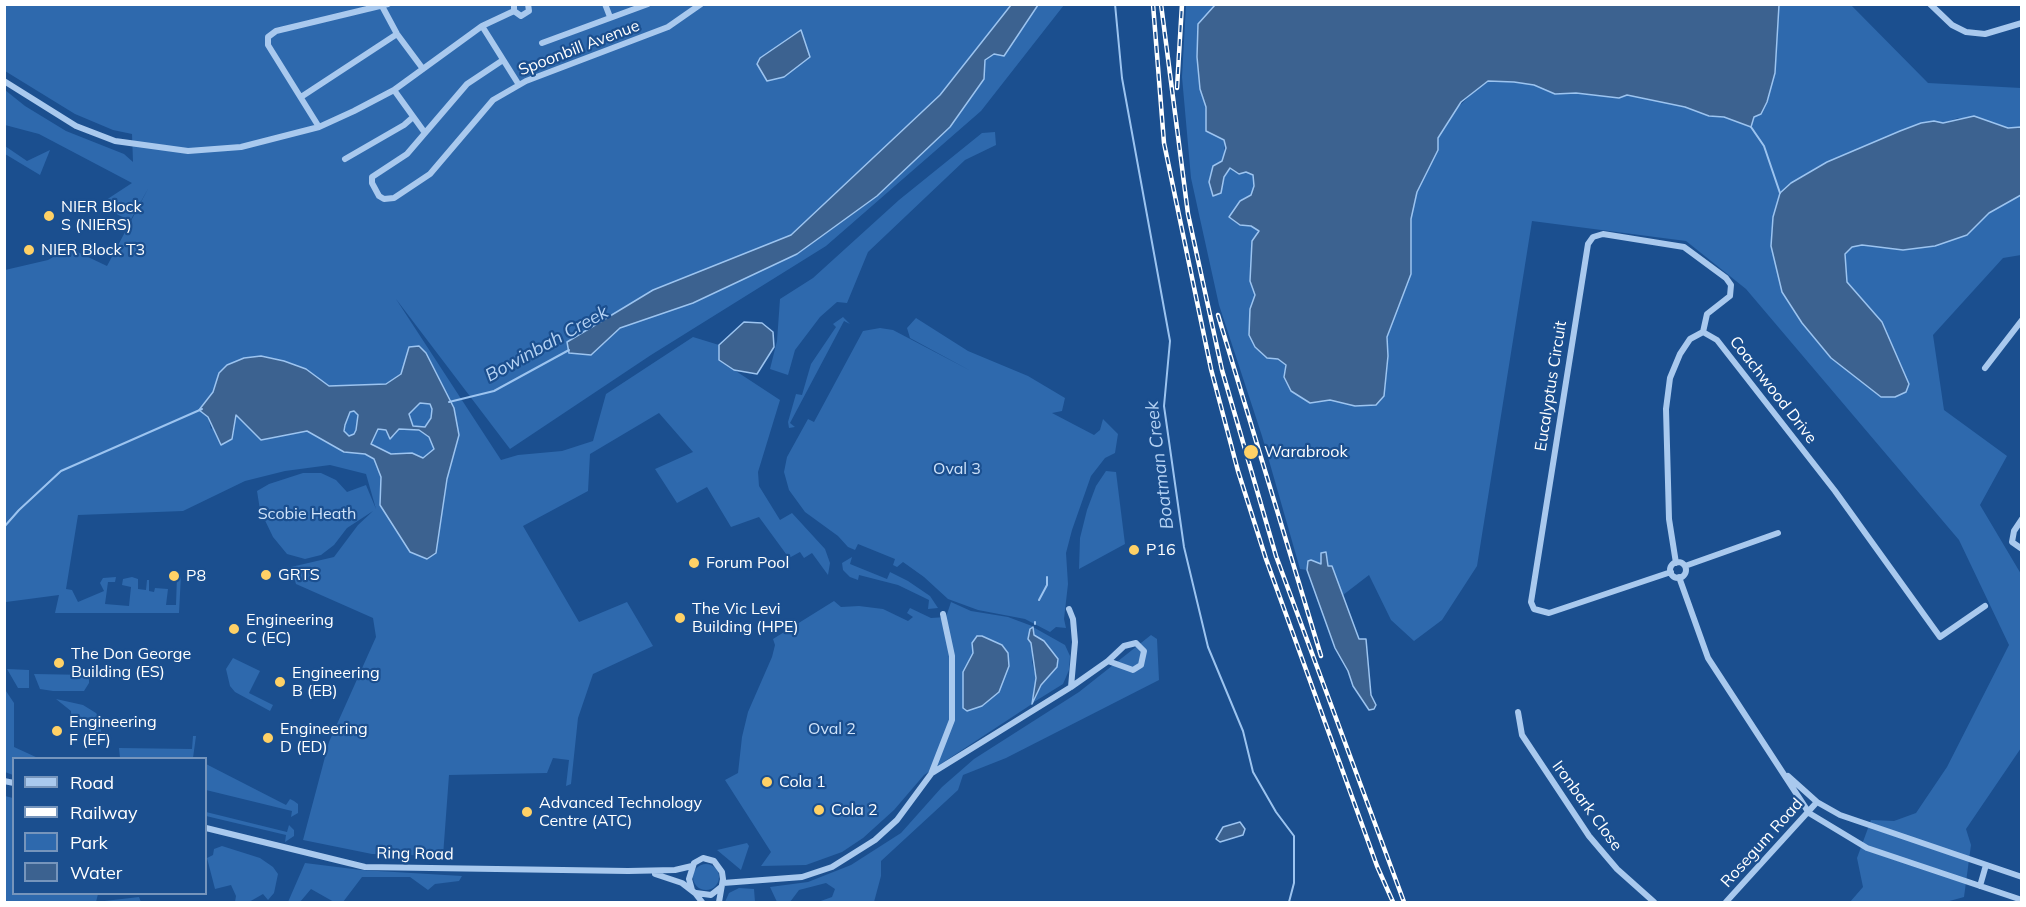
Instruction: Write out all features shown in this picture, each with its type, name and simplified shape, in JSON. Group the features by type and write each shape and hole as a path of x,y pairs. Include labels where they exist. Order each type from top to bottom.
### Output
{"street":[{"path":"605,4 610,17"},
{"path":"542,43 648,4"},
{"name":"Spoonbill Avenue","path":"503,60 467,84 407,154 372,177 372,183 384,199 394,198 430,174 493,100 519,85 649,36 690,15 701,4"},
{"path":"1930,4 1952,25 1966,32 1985,34 2022,23"},
{"path":"319,127 268,45 270,33 385,5 397,34 423,69"},
{"path":"4,81 90,133 115,141 188,151 241,147 319,127 394,90 482,27 514,8 518,15 524,15 529,11 528,5"},
{"path":"482,27 519,85"},
{"path":"301,97 397,34"},
{"path":"394,90 425,133"},
{"path":"345,159 412,118"},
{"name":"Eucalyptus Circuit","path":"1671,572 1550,613 1534,609 1531,602 1588,244 1593,237 1603,234 1684,247 1726,278 1731,285 1730,296 1707,314 1703,332"},
{"path":"1985,368 2022,320"},
{"path":"1676,562 1669,519 1666,409 1670,378 1680,354 1690,339 1703,332"},
{"name":"Coachwood Drive","path":"1703,332 1717,340 1835,491 1940,637 1985,606"},
{"path":"2022,519 2013,539 2014,546 2022,549"},
{"path":"1676,562 1685,567 1778,533"},
{"path":"1676,562 1671,566 1671,572 1679,577 1708,658 1740,711 1809,813 1867,849 2022,900"},
{"path":"1679,577 1684,575 1685,567"},
{"path":"1069,609 1073,619 1075,642 1071,687"},
{"path":"692,866 689,879 694,891 711,896 722,884 739,880 802,877 832,867 876,840 897,820 931,774 952,720 952,656 943,614"},
{"path":"931,774 1071,687 1108,661 1128,643 1136,643 1144,651 1141,665 1133,670 1108,661"},
{"name":"Ironbark Close","path":"1518,712 1522,735 1589,836 1617,869 1654,903"},
{"path":"1781,770 1817,802 1840,815 1876,830 2022,877"},
{"name":"Rosegum Road","path":"1726,903 1817,802"},
{"name":"Ring Road","path":"207,828 365,867 675,870 692,866 698,860 708,859 718,865 722,872"},
{"path":"1980,886 1986,865"},
{"name":"Ring Road","path":"628,871 667,876 694,891 702,903"},
{"path":"719,903 722,872 739,880"}],"green space":[{"path":"1850,4 1928,83 2021,88 2021,127 2008,128 1958,118 1943,123 1934,121 1780,193 1773,217 1771,246 1802,323 1831,358 1881,397 1909,384 1882,322 1847,282 1845,254 1852,247 1862,245 1903,250 1935,246 1967,235 1989,213 2021,195 2021,255 2003,258 1933,335 1944,410 2007,456 1980,505 2021,574 2021,748 1966,829 1971,845 1964,897 1946,902 1850,902 1863,887 1857,858 1871,820 1894,821 1916,813 1947,767 2009,645 1959,540 1746,289 1686,241 1532,221 1477,566 1442,620 1414,641 1391,620 1369,575 1343,595 1332,566 1308,562 1307,570 1300,569 1262,436 1219,305 1191,178 1182,77 1186,5 1215,5 1198,24 1200,89 1206,107 1206,130 1225,140 1221,193 1224,177 1230,168 1253,174 1254,186 1251,195 1240,201 1240,225 1251,226 1259,231 1250,281 1255,295 1250,309 1255,347 1267,357 1278,359 1286,365 1284,377 1310,403 1330,400 1355,406 1384,396 1388,356 1387,337 1411,274 1411,219 1417,192 1438,150 1438,138 1450,115 1480,86 1489,81 1514,82 1534,85 1555,94 1576,93 1619,98 1627,95 1685,107 1709,116 1724,117 1751,127 1754,117 1761,114 1767,102 1775,73 1779,5"},
{"name":"Scobie Heath","path":"5,5 1064,5 981,111 826,246 651,355 510,449 396,299 501,460 518,455 562,451 593,441 606,394 693,337 719,345 719,360 780,400 758,472 759,486 780,520 792,513 825,549 830,563 828,575 812,553 804,558 800,552 789,558 759,517 731,527 707,487 677,503 655,469 693,452 659,413 590,454 588,491 523,526 579,622 627,602 653,646 593,674 578,718 571,784 566,786 569,760 553,758 547,773 449,775 443,856 372,854 303,840 329,742 376,637 373,618 296,584 291,567 334,557 358,525 373,511 347,528 334,545 321,555 305,559 287,554 273,537 260,510 257,491 269,484 303,473 321,473 336,480 347,492 366,485 376,509 366,474 330,465 285,471 245,481 183,511 78,515 66,589 72,590 78,602 104,591 100,583 103,578 116,577 115,582 108,582 105,604 129,606 131,587 122,585 123,579 132,577 138,579 138,589 146,590 147,580 149,580 149,591 154,592 155,588 168,589 166,605 176,605 177,575 181,575 179,613 55,613 59,595 6,602 5,636 5,270 48,260 69,248 107,266 149,187 130,221 109,210 103,202 132,183 39,134 5,125 5,90 25,106 66,131 124,154 133,162 132,134 113,130 75,114 5,71","holes":["409,347 426,353 454,408 459,435 447,479 436,553 380,505 381,477 374,459 365,454 344,452 307,431 261,440 235,415 211,429 208,417 199,410 213,392 219,373 306,369 329,386 386,384 401,374"]},
{"path":"995,132 996,145 965,160 868,252 847,303 837,302 820,317 795,350 788,375 770,369 777,341 780,299 813,278 899,200 982,133"},
{"path":"5,146 27,161 50,150 40,175 5,154"},
{"path":"843,317 850,324 844,321 790,423 795,427 789,428 788,422 796,394 802,395 811,364 836,327 833,324"},
{"name":"Oval 3","path":"916,318 968,351 1028,376 1065,398 1062,411 1052,413 1094,435 1100,430 1103,419 1118,434 1115,453 1105,458 1091,476 1072,530 1066,553 1068,584 1064,619 1066,628 1056,627 1050,632 1025,619 978,610 948,599 903,562 897,567 893,565 895,559 858,544 855,550 848,547 838,536 805,512 789,490 784,472 787,457 808,419 814,422 863,331 880,328 893,330 971,371 910,338 907,328"},
{"path":"420,403 430,404 432,409 431,418 425,427 413,426 409,414"},
{"path":"354,411 359,415 356,430 354,435 349,436 344,432 345,425 350,412"},
{"path":"377,429 386,430 394,436 399,429 419,430 429,437 434,449 423,458 412,453 391,454 371,444"},
{"path":"1106,471 1116,472 1125,544 1079,569 1080,538 1087,510 1096,486"},
{"path":"852,557 850,564 887,579 890,572 908,581 930,596 938,608 928,609 929,600 898,585 859,575 858,580 850,577 843,570 842,563"},
{"name":"Oval 2","path":"834,601 841,607 859,606 883,609 908,621 913,617 907,613 910,608 931,618 946,617 951,602 971,611 1008,617 1032,626 1032,662 1036,678 1032,704 924,775 894,810 863,838 842,852 806,865 761,866 771,852 725,780 738,773 742,737 748,712 772,657 775,645 773,639"},
{"path":"1033,627 1065,645 1070,656 1069,670 1063,684 1034,702 1041,685 1057,667 1044,641 1034,635"},
{"path":"1151,635 1157,639 1159,680 1006,758 963,775 958,790 881,861 881,876 874,902 818,902 832,897 835,889 826,883 799,890 790,902 777,902 770,887 808,882 851,865 901,833 942,787 974,759 1079,692"},
{"path":"233,658 260,671 249,693 273,705 270,711 235,692 230,686 226,669"},
{"path":"7,669 29,670 29,688 18,688"},
{"path":"34,674 89,675 89,683 84,691 40,689"},
{"path":"4,688 14,703 14,747 36,757 12,757 12,775 5,772"},
{"path":"56,699 83,705 96,713 100,719 102,744 95,743 95,718 71,717 71,711"},
{"path":"193,736 196,736 193,757 120,757 119,748 192,749"},
{"path":"207,765 286,805 290,799 294,801 298,804 298,813 291,817 292,811 207,790"},
{"path":"5,796 12,798 12,895 98,895 96,902 5,902"},
{"path":"207,812 287,832 289,825 294,830 294,836 285,842 286,835 207,816"},
{"path":"747,843 749,846 741,870 717,850"},
{"path":"222,846 260,858 273,867 278,874 274,893 268,900 263,894 249,902 235,902 236,896 231,885 215,889 207,858 213,855 214,849"},
{"path":"305,863 361,870 462,876 459,881 435,884 428,890 410,877 362,877 343,902 334,902 311,889 300,902 288,902"},
{"path":"706,864 715,868 719,877 715,886 706,890 697,886 693,877 697,868"},
{"path":"739,888 754,889 755,902 725,902 729,893"},
{"path":"139,897 141,902 96,902"}],"water":[{"path":"1779,4 1775,73 1767,102 1761,114 1754,117 1751,127 1724,117 1709,116 1685,107 1627,95 1619,98 1576,93 1555,94 1534,85 1488,81 1461,102 1438,138 1438,150 1417,192 1411,219 1411,274 1387,337 1388,356 1384,396 1376,405 1355,406 1330,400 1310,403 1291,391 1284,377 1286,365 1278,359 1267,358 1255,347 1249,335 1250,309 1255,295 1250,281 1252,241 1259,231 1251,226 1240,225 1229,217 1240,201 1251,195 1254,186 1253,175 1246,172 1239,174 1230,168 1224,177 1221,193 1213,196 1209,182 1213,166 1222,161 1226,148 1224,140 1206,131 1206,107 1200,89 1197,57 1198,24 1215,5"},
{"path":"1011,5 1038,5 1004,56 994,54 985,60 984,79 950,127 877,196 797,254 693,303 620,328 591,355 569,353 567,342 653,290 791,235 940,95"},
{"path":"801,30 810,57 784,77 767,81 757,64 760,58"},
{"path":"1974,116 2008,128 2021,127 2021,195 1989,213 1967,235 1935,246 1903,250 1862,245 1852,247 1845,254 1847,282 1882,322 1909,384 1906,392 1895,397 1881,397 1831,358 1802,323 1782,292 1771,246 1773,217 1780,193 1791,183 1827,162 1900,131 1921,123 1934,121 1943,123"},
{"path":"744,322 762,323 773,332 774,347 757,374 734,370 719,360 719,345"},
{"path":"419,346 426,353 454,408 459,435 447,479 436,553 427,559 410,552 380,505 381,477 374,459 365,454 344,452 307,431 261,440 236,415 232,439 221,445 208,417 199,410 213,392 219,373 227,365 244,358 261,356 284,361 306,369 329,386 386,384 401,374 409,347","holes":["420,403 430,404 432,409 431,418 425,427 413,426 409,414","354,411 358,415 356,430 349,436 344,431 350,412","378,429 386,430 390,439 399,429 419,430 429,437 434,449 423,458 412,453 391,454 371,444"]},
{"path":"1326,552 1328,566 1332,566 1359,639 1366,639 1371,695 1376,705 1374,709 1369,710 1353,686 1348,671 1335,648 1307,570 1308,561 1321,564 1321,553"},
{"path":"1033,627 1034,635 1044,641 1058,659 1057,667 1041,685 1032,704 1036,678 1031,643 1028,639 1030,629"},
{"path":"977,636 1002,645 1008,653 1009,666 999,692 982,706 967,711 963,708 963,672 973,653 972,643"},
{"path":"1240,822 1245,829 1243,835 1220,842 1216,839 1223,827"}],"waterway":[{"name":"Boatman Creek","path":"1115,4 1122,78 1170,341 1164,406 1184,547 1208,647 1243,731 1253,772 1276,812 1294,836 1294,883 1289,902"},
{"path":"1751,127 1764,146 1780,193"},
{"name":"Bowinbah Creek","path":"449,402 494,391 569,350"},
{"name":"Bowinbah Creek","path":"4,527 61,471 202,409"},
{"path":"1039,600 1047,585 1047,577"}],"railway":[{"path":"1153,4 1164,143 1211,369 1238,471 1266,559 1377,866 1393,902"},
{"path":"1161,4 1188,214 1222,370 1276,556 1404,902"},
{"path":"1177,88 1182,4"},
{"path":"1218,315 1321,656"}],"place":[{"name":"NIER Block S (NIERS)","path":"49,216"},
{"name":"NIER Block T3","path":"29,250"},
{"name":"Warabrook","path":"1251,452"},
{"name":"P16","path":"1134,550"},
{"name":"Forum Pool","path":"694,563"},
{"name":"GRTS","path":"266,575"},
{"name":"P8","path":"174,576"},
{"name":"The Vic Levi Building (HPE)","path":"680,618"},
{"name":"Engineering C (EC)","path":"234,629"},
{"name":"The Don George Building (ES)","path":"59,663"},
{"name":"Engineering B (EB)","path":"280,682"},
{"name":"Engineering F (EF)","path":"57,731"},
{"name":"Engineering D (ED)","path":"268,738"},
{"name":"Cola 1","path":"767,782"},
{"name":"Cola 2","path":"819,810"},
{"name":"Advanced Technology Centre (ATC)","path":"527,812"}]}
